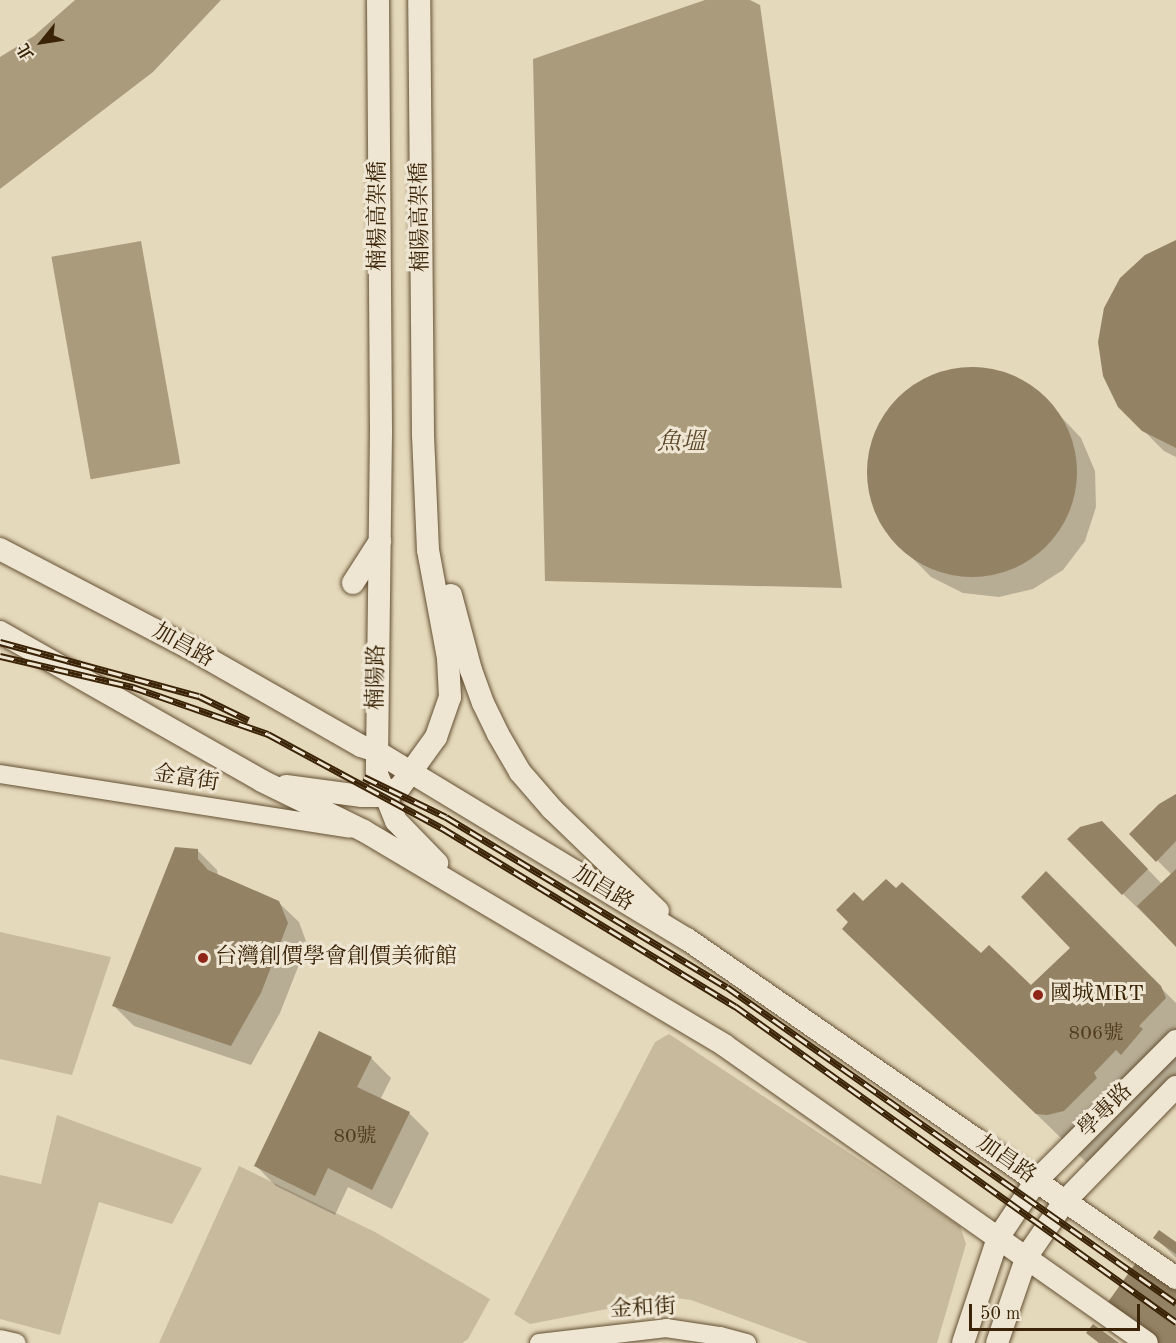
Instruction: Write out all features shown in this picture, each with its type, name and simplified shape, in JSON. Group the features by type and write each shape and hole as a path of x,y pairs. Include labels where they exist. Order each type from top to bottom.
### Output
{"street":[{"name":"楠楊高架橋","path":"378,0 381,433"},
{"name":"楠陽高架橋","path":"419,0 423,434"},
{"name":"楠陽路","path":"381,433 377,774 384,796 403,829 464,889"},
{"path":"262,782 337,794 384,796 400,787 436,737 450,697 448,658 428,550 423,434"},
{"path":"423,434 445,574 471,670 498,734 520,772 552,809 687,939"},
{"path":"353,582 380,541"},
{"name":"加昌路","path":"0,549 184,645 361,746 376,751 687,939 1176,1278"},
{"path":"0,632 262,782 364,831 724,1045 1147,1343"},
{"name":"金富街","path":"0,774 364,831"},
{"name":"學專路","path":"963,1343 998,1238 1036,1181 1176,1041"},
{"name":"學專路","path":"997,1343 1026,1256 1065,1201 1176,1087"},
{"name":"金和街","path":"539,1343 666,1328 720,1336 747,1343"},
{"path":"0,1339 17,1343"}],"shaded area":[{"path":"0,932 111,957 72,1075 0,1059"},
{"path":"669,1034 960,1226 966,1244 937,1343 809,1343 691,1300 669,1297 530,1324 514,1314 655,1042"},
{"path":"57,1115 202,1168 172,1224 99,1202 60,1335 0,1319 0,1175 41,1184"},
{"path":"239,1166 375,1232 490,1299 468,1339 462,1343 159,1343"}],"water":[{"path":"75,0 221,0 153,72 0,189 0,57 34,36"},
{"name":"魚塭","path":"705,0 750,0 760,5 842,588 545,581 533,59"},
{"path":"141,241 180,464 91,479 51,257"}],"building":[{"path":"1176,240 1176,448 1142,431 1118,407 1103,376 1098,342 1104,308 1120,278 1145,255"},
{"path":"972,367 992,369 1021,379 1039,391 1053,405 1069,432 1075,452 1077,472 1075,492 1065,521 1053,539 1039,553 1012,569 992,575 972,577 952,575 923,565 905,553 891,539 875,512 869,492 867,472 869,452 879,423 891,405 905,391 932,375 952,369"},
{"path":"1176,794 1176,841 1156,862 1129,834 1159,804"},
{"path":"1102,821 1148,869 1122,895 1067,839 1080,827"},
{"name":"台灣創價學會創價美術館","path":"175,847 198,849 198,859 208,870 279,901 288,923 261,993 231,1046 112,1006"},
{"path":"1176,869 1176,947 1137,906"},
{"name":"國城MRT","path":"1046,871 1161,986 1166,998 1139,1026 1143,1029 1121,1055 1116,1050 1094,1073 1097,1078 1064,1111 1047,1115 1036,1114 842,929 848,922 836,910 854,892 863,901 886,879 896,888 902,882 981,953 989,945 1031,985 1070,948 1021,897"},
{"path":"319,1031 372,1057 357,1087 410,1112 372,1190 328,1168 315,1196 254,1166"},
{"path":"1159,1230 1176,1242 1176,1254 1153,1238"},
{"path":"1148,1246 1176,1266 1176,1343 1135,1343 1098,1316"},
{"path":"1093,1324 1119,1343 1099,1343 1086,1333"}],"railway":[{"path":"0,642 199,696 248,720"},
{"path":"0,656 133,687 268,734 442,828 735,1006 1176,1322"},
{"path":"364,777 446,817 727,987 1176,1303"}],"place":[{"name":"台灣創價學會創價美術館","path":"203,958"},
{"name":"國城MRT","path":"1038,995"}]}
